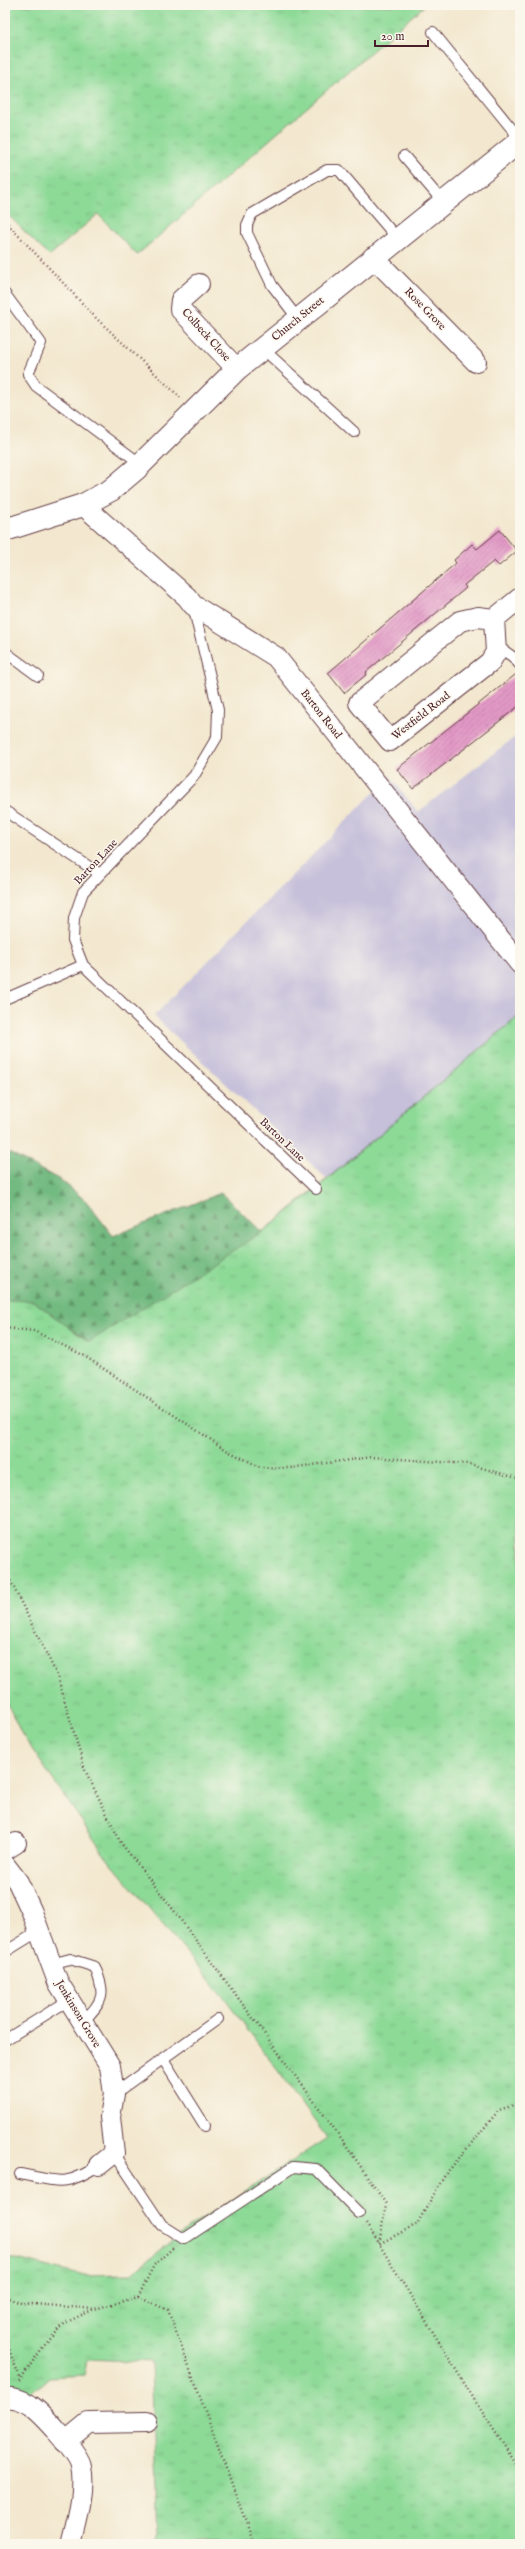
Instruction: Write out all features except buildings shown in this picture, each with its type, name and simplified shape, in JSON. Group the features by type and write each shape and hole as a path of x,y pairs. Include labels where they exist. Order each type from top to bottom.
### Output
{"street":[{"name":"Church Street","path":"5,530 83,505 111,490 141,464 237,369 373,257 520,140"},
{"name":"Rose Grove","path":"373,257 476,362"},
{"name":"Colbeck Close","path":"199,284 181,300 180,309 237,369"},
{"name":"Barton Road","path":"83,505 187,597 193,605 276,657 520,964"},
{"path":"497,646 494,619 520,598"},
{"name":"Westfield Road","path":"494,619 478,617 460,620 359,704 390,742 490,662 495,657 497,646"},
{"name":"Jenkinson Grove","path":"5,1865 18,1882 51,1964 69,2000 110,2066 114,2094 110,2117 107,2159"},
{"path":"10,2397 31,2406 65,2442 81,2464 82,2474 78,2517 71,2544"},
{"path":"65,2442 88,2423 147,2422"}],"lane":[{"path":"433,32 520,140"},
{"path":"404,156 443,202"},
{"path":"298,319 272,285 247,233 246,225 252,214 327,170 339,170 397,238"},
{"path":"5,294 41,343 28,374 36,386 141,464"},
{"path":"262,348 354,432"},
{"name":"Barton Lane","path":"193,605 218,710 217,737 205,761 194,776 82,892 74,918 73,940 83,965 316,1189"},
{"path":"497,646 513,657 520,665"},
{"path":"5,652 38,676"},
{"path":"5,811 100,874"},
{"path":"5,998 83,965"},
{"path":"5,1952 39,1931"},
{"path":"51,1964 70,1959 96,1967 104,1989 98,2006 83,2022"},
{"path":"5,2040 69,2000"},
{"path":"114,2094 218,2019"},
{"path":"163,2059 205,2126"},
{"path":"20,2174 63,2182 80,2178 107,2159 162,2225 184,2238 293,2167 316,2169 359,2213"}],"path":[{"path":"5,221 96,318 195,411"},
{"path":"5,1328 34,1331 83,1355 228,1451 260,1467 289,1468 372,1457 468,1464 520,1479"},
{"path":"5,1570 57,1675 85,1770 121,1843 169,1904 344,2142 386,2204 379,2244"},
{"path":"379,2244 417,2224 445,2175 499,2110 520,2104"},
{"path":"359,2213 477,2404 520,2470"},
{"path":"138,2297 154,2265 184,2238"},
{"path":"5,2297 21,2303 95,2309"},
{"path":"10,2397 20,2377 65,2323 95,2309 138,2297 168,2310 254,2544"},
{"path":"5,2330 11,2356 20,2377"}],"shaded area":[{"path":"520,733 520,1015 327,1179 154,1016 390,776 418,812"}],"green space":[{"path":"5,5 425,5 137,255 98,214 49,256 5,212"},
{"path":"520,1015 520,1411 89,1342 33,1301 5,1300 5,1151 62,1181 86,1201 113,1236 221,1193 262,1232 327,1179"},
{"path":"520,1015 520,2544 155,2544 158,2535 151,2362 88,2359 85,2375 49,2377 29,2395 5,2391 5,2256 80,2275 130,2274 189,2228 327,2138 227,2001 106,1857 21,1733 5,1698 5,1300 33,1301 89,1342 262,1232 316,1189"}]}
